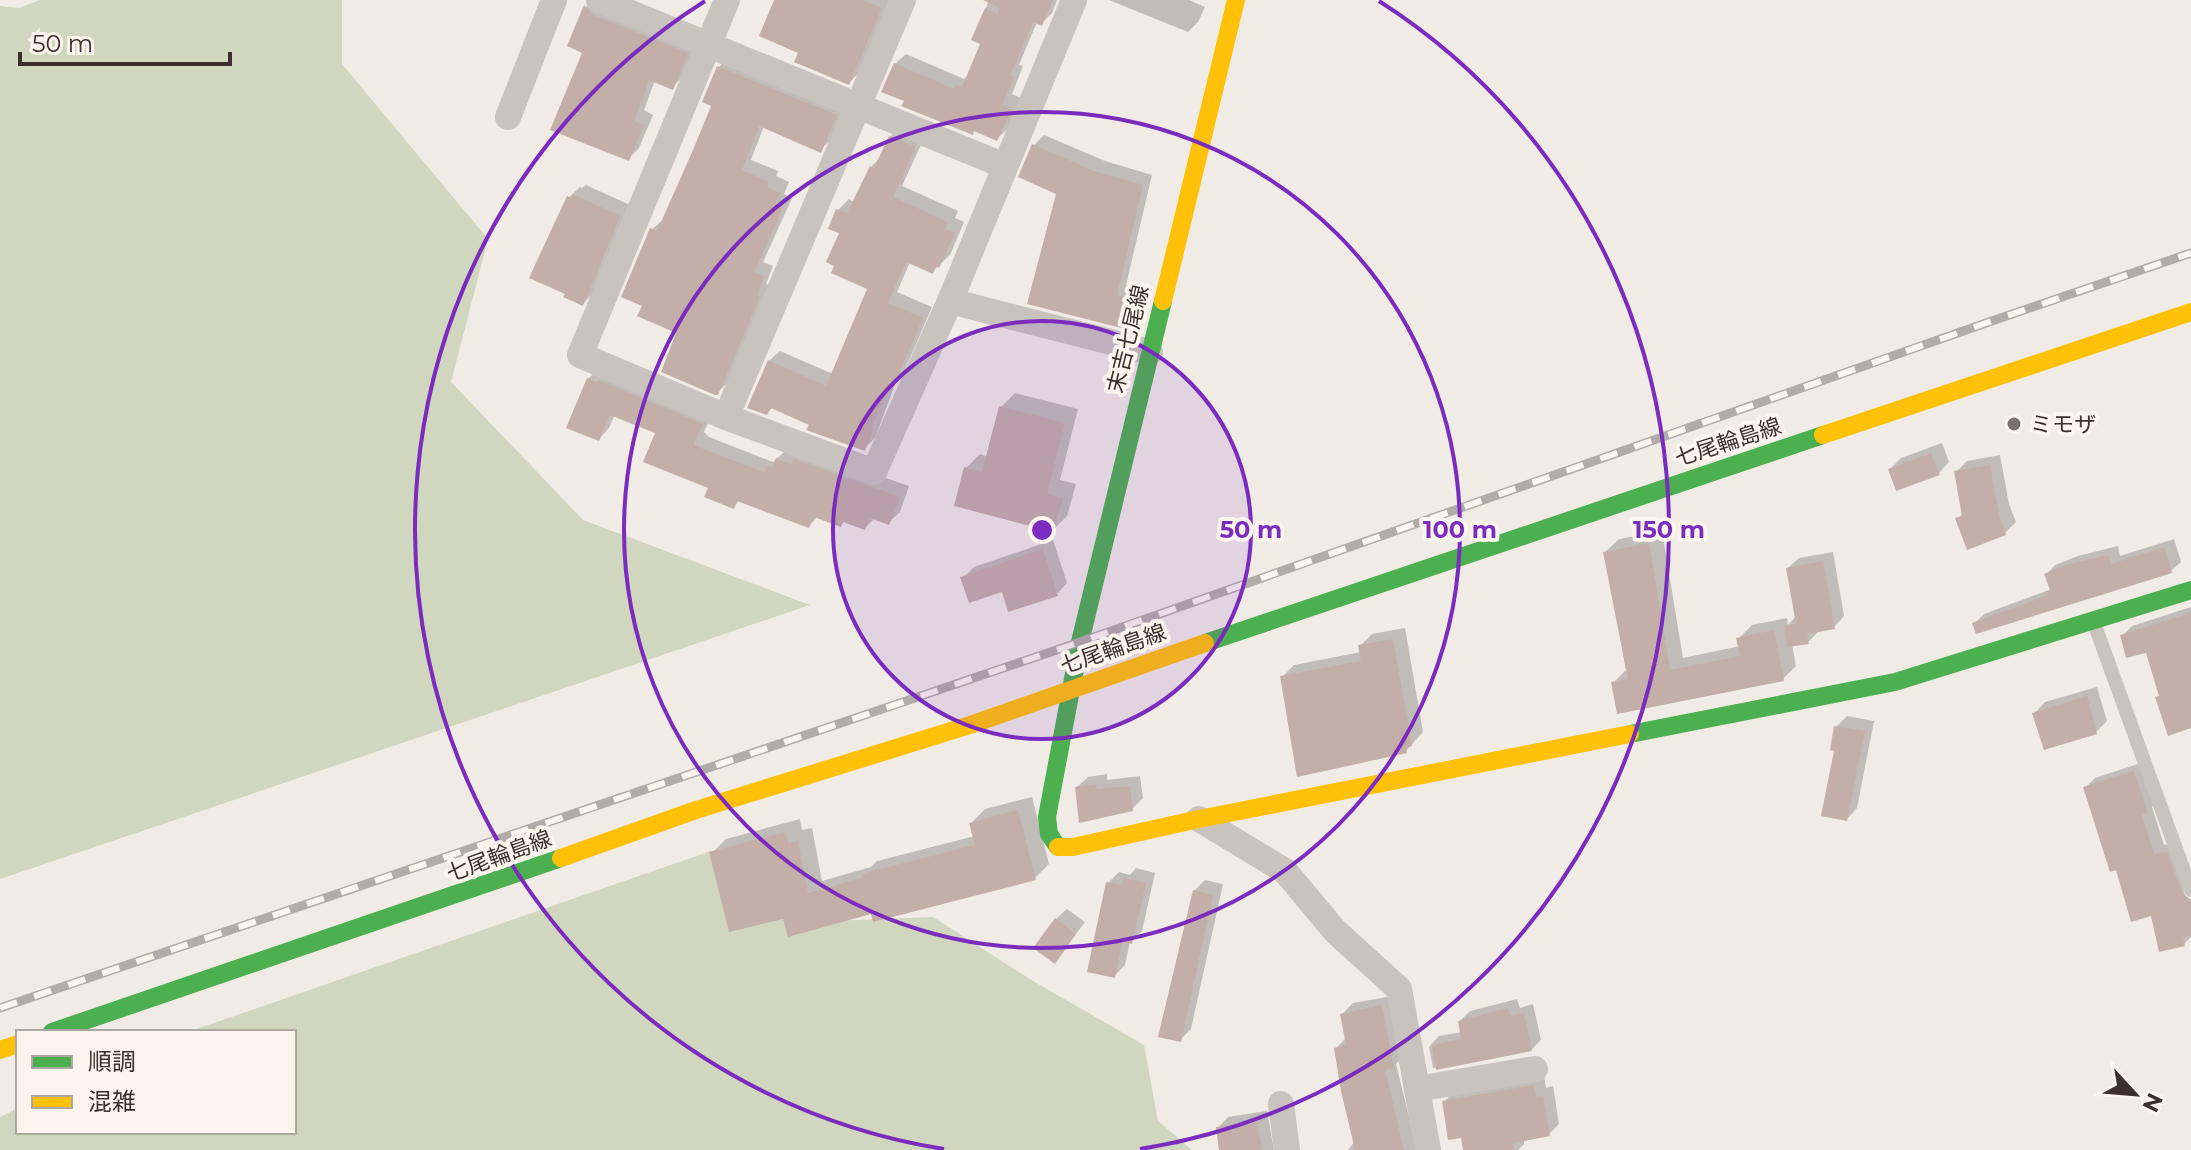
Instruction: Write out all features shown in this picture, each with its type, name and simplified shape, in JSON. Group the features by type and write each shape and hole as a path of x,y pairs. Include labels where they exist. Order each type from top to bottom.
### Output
{"main road":[{"name":"末吉七尾線","path":"1199,819 1073,847 1056,847 1049,834 1047,817 1069,690 1236,0"},
{"name":"七尾輪島線","path":"58,1030 448,899 696,810 970,725 1249,627 2191,312"},
{"path":"1199,819 1895,682 2191,590"}],"street":[{"path":"508,117 554,0"},
{"path":"599,0 1005,166"},
{"path":"727,0 580,355 726,417 874,472 950,301 1074,0"},
{"path":"726,417 903,0"},
{"path":"950,301 1150,352"},
{"path":"1199,819 1285,871 1335,931 1399,989 1428,1150"},
{"path":"1417,1089 1535,1069"},
{"path":"1281,1104 1287,1150"}],"lane":[{"path":"2093,621 2191,890"}],"green space":[{"path":"40,0 342,0 342,64 488,239 451,382 583,520 810,605 0,879 0,6 19,8"},
{"path":"711,851 740,852 804,922 933,917 1033,981 1144,1045 1158,1121 1192,1150 0,1150 0,1117 16,1109 16,1134 296,1134 296,1030 194,1030"}],"building":[{"path":"774,0 863,0 882,8 849,85 794,62 798,53 759,36"},
{"path":"983,0 1053,0 1042,26 1033,22 1010,76 1014,77 1002,105 1012,109 997,141 974,131 973,135 901,106 904,101 881,92 894,63 954,89 956,85 962,87 980,44 971,40 985,8 997,14 1000,8"},
{"path":"584,5 593,15 688,53 673,90 649,80 634,121 644,125 629,161 550,130 582,53 567,46"},
{"path":"717,66 837,115 821,153 759,126 742,170 769,182 767,187 780,193 775,205 783,208 754,272 764,276 757,295 760,296 718,395 715,395 661,372 676,333 637,316 642,306 621,297 650,228 657,231 693,150 711,106 702,102"},
{"path":"889,136 916,147 893,197 948,222 945,229 955,233 939,268 936,266 933,274 906,262 888,303 923,318 893,387 889,386 865,451 806,430 809,425 771,408 767,415 747,408 768,360 826,386 867,289 831,273 834,266 826,262 839,233 828,229 836,209 847,213"},
{"path":"1032,144 1094,171 1143,185 1117,295 1137,301 1129,330 1027,304 1056,194 1018,177"},
{"path":"573,194 620,216 583,306 529,278 567,196 571,198"},
{"path":"587,378 703,424 694,444 698,447 764,472 766,466 772,468 776,458 791,465 794,459 900,497 889,525 870,518 865,530 843,522 841,527 814,517 809,528 737,501 734,509 704,497 708,488 643,462 655,433 610,415 599,441 566,428"},
{"path":"999,406 1065,423 1047,494 1063,498 1053,532 954,506 964,467 982,472"},
{"path":"1931,453 1940,475 1896,491 1888,469"},
{"path":"1990,465 2006,535 1967,550 1955,518 1962,516 1954,471"},
{"path":"1649,543 1670,670 1740,656 1736,638 1774,630 1784,681 1617,714 1611,682 1628,679 1603,552"},
{"path":"2164,547 2172,573 1976,634 1972,623 2046,596 2045,592 2050,590 2044,574 2108,555 2111,564"},
{"path":"1043,549 1058,596 1008,612 1002,592 969,603 960,577"},
{"path":"1823,561 1835,629 1807,634 1809,644 1787,647 1784,626 1796,624 1786,568"},
{"path":"2191,613 2191,728 2168,736 2155,697 2159,696 2146,653 2126,658 2120,635"},
{"path":"1393,639 1412,746 1406,747 1407,753 1297,777 1280,676 1361,661 1358,645"},
{"path":"2087,696 2097,734 2044,750 2032,713"},
{"path":"1834,726 1865,731 1847,821 1821,816 1834,751 1830,750"},
{"path":"2134,771 2148,813 2142,815 2154,854 2167,852 2182,893 2191,900 2191,936 2183,936 2185,946 2159,952 2151,916 2131,922 2116,870 2110,872 2083,787"},
{"path":"1096,784 1097,789 1130,786 1133,811 1079,823 1075,787"},
{"path":"1018,810 1036,880 873,922 871,914 788,937 783,919 729,932 709,852 786,832 788,843 798,841 808,893 862,878 861,874 975,845 969,823"},
{"path":"1124,878 1146,883 1132,944 1122,942 1115,978 1087,972 1106,882 1122,885"},
{"path":"1193,890 1213,895 1181,1042 1158,1037"},
{"path":"1055,918 1076,934 1055,964 1033,948"},
{"path":"1382,1005 1394,1069 1385,1070 1404,1150 1355,1150 1334,1048 1346,1045 1340,1014"},
{"path":"1508,1008 1510,1016 1524,1013 1532,1051 1436,1070 1432,1045 1461,1039 1458,1021"},
{"path":"1534,1085 1536,1097 1543,1096 1550,1136 1513,1143 1514,1150 1463,1150 1461,1138 1448,1140 1442,1101"},
{"path":"1257,1121 1262,1150 1219,1150 1216,1127"}],"railway":[{"path":"0,1008 1080,642 2191,253"}],"traffic: fast":[{"path":"1058,847 1049,834 1047,817 1080,642 1163,301"},
{"path":"1205,643 1823,435"},
{"path":"1630,734 1895,682 2191,590"},
{"path":"58,1030 561,858"}],"traffic: slow":[{"path":"1163,301 1236,0"},
{"path":"1823,435 2191,312"},
{"path":"561,858 696,810 970,725 1205,643"},
{"path":"1058,847 1073,847 1630,734"},
{"path":"0,1050 16,1045"}],"place":[{"name":"ミモザ","path":"2014,424"}]}
